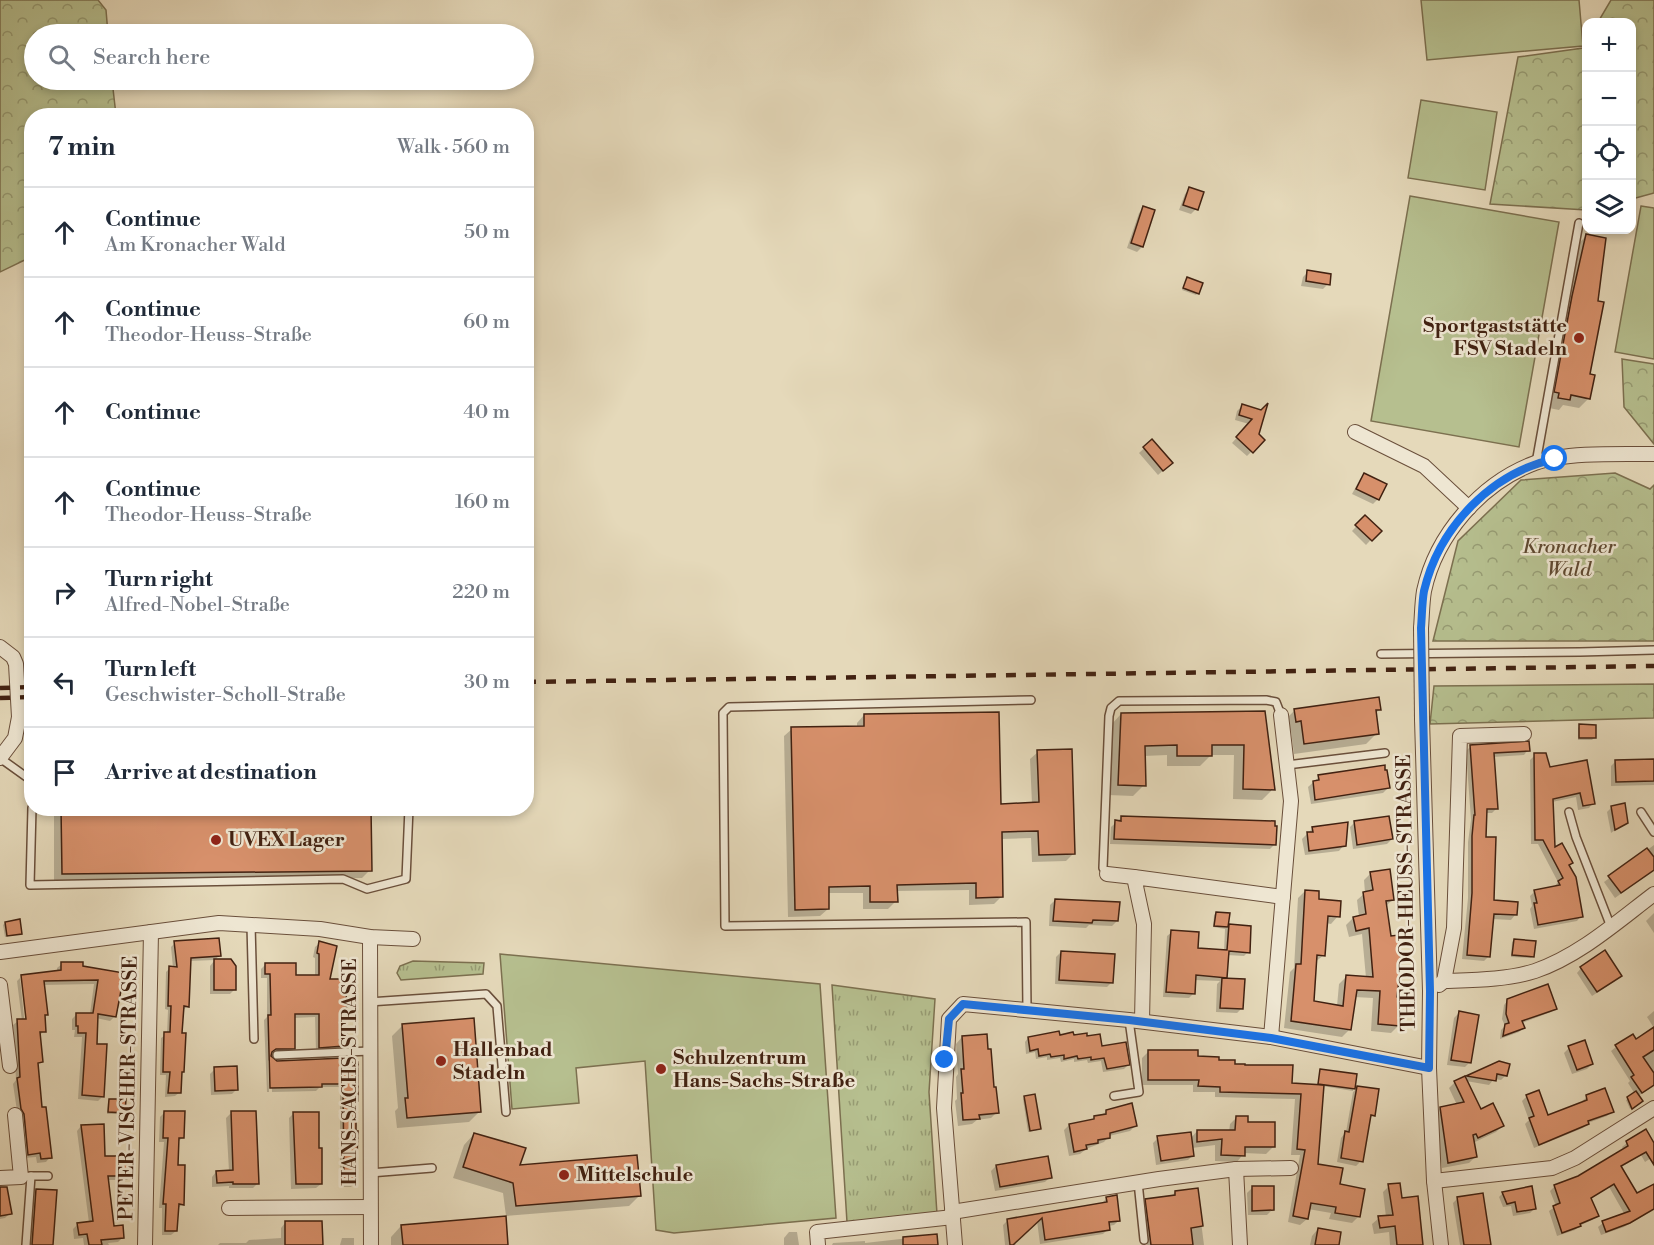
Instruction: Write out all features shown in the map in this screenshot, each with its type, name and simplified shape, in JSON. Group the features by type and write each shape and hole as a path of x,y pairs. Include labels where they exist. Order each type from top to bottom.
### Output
{"street":[{"path":"1355,432 1424,466 1469,508 1505,478 1536,463 1606,454 1654,456"},
{"name":"THEODOR-HEUSS-STRASSE","path":"1441,1245 1434,1181 1429,1068 1430,991 1421,628 1424,591 1434,560 1469,508"},
{"path":"0,647 13,657 16,664 19,717 15,738 0,758"},
{"path":"1271,1038 1292,801 1281,715"},
{"name":"THEODOR-HEUSS-STRASSE","path":"1444,981 1454,928 1460,736 1524,734"},
{"path":"1107,874 1283,897"},
{"path":"1134,877 1144,924 1136,1020"},
{"path":"1430,991 1444,981 1496,978 1534,971 1564,959 1654,894"},
{"path":"0,952 219,923 320,928 370,937 413,939"},
{"name":"PETER-VISCHER-STRASSE","path":"145,1245 151,932"},
{"name":"HANS-SACHS-STRASSE","path":"370,937 371,1245"},
{"path":"0,985 9,1065"},
{"path":"955,1245 944,1108 945,1060 949,1019 963,1004 1136,1020 1271,1038 1429,1068"},
{"path":"1434,1181 1552,1168 1575,1158 1654,1108"},
{"path":"0,1178 26,1177 15,1115"},
{"path":"815,1242 817,1232 952,1214 1138,1182 1236,1169 1291,1168"},
{"path":"1236,1169 1240,1245"},
{"name":"HANS-SACHS-STRASSE","path":"229,1208 370,1207"}],"lane":[{"path":"1536,463 1579,223"},
{"path":"1381,654 1654,650"},
{"path":"1027,1009 1026,922 725,926 723,713 729,707 1031,700"},
{"path":"1107,874 1103,868 1108,716 1111,708 1119,701 1266,700 1275,702 1281,715"},
{"path":"1287,765 1385,753"},
{"path":"0,758 24,775"},
{"path":"1569,812 1576,837 1611,927"},
{"path":"1641,812 1654,832"},
{"path":"32,816 30,885 343,879 367,889 406,879 409,816"},
{"path":"251,924 254,1039"},
{"path":"369,1002 486,994 497,1006 506,1112"},
{"path":"1114,1096 1138,1092 1136,1020"},
{"path":"277,1055 370,1051"},
{"path":"370,1173 432,1168"},
{"path":"26,1245 26,1177 48,1176"},
{"path":"1138,1182 1144,1240"}],"green space":[{"path":"0,0 98,0 106,10 107,24 24,24 24,90 113,90 115,108 24,108 24,260 0,272"},
{"path":"1421,0 1579,0 1582,46 1427,60"},
{"path":"1611,0 1654,0 1654,193 1636,198 1636,18 1600,18"},
{"path":"1582,48 1582,210 1490,204 1518,57"},
{"path":"1421,100 1497,112 1485,190 1408,178"},
{"path":"1410,196 1559,222 1519,447 1371,421"},
{"path":"1641,206 1654,208 1654,359 1615,352"},
{"path":"1622,359 1654,364 1654,444 1624,407"},
{"name":"Kronacher Wald","path":"1615,473 1650,489 1654,485 1654,641 1433,641 1458,541 1521,480"},
{"path":"1654,684 1654,718 1430,724 1434,686"},
{"name":"Schulzentrum Hans-Sachs-Straße","path":"500,954 820,984 836,1218 674,1233 656,1230 645,1061 576,1068 579,1103 512,1109"},
{"path":"413,961 484,963 483,974 401,980 397,973 400,966"},
{"path":"832,985 935,999 929,1092 937,1214 847,1222"}],"building":[{"path":"1189,187 1204,192 1198,210 1183,205"},
{"path":"1143,206 1155,210 1143,247 1131,243"},
{"name":"Sportgaststätte FSV Stadeln","path":"1586,234 1606,238 1598,301 1604,302 1590,374 1595,375 1590,399 1571,395 1570,400 1558,398 1559,393 1554,392"},
{"path":"1307,270 1331,274 1330,285 1306,281"},
{"path":"1187,277 1203,283 1199,294 1183,288"},
{"path":"1268,403 1259,434 1265,440 1253,453 1236,437 1252,419 1239,415 1242,404 1261,410"},
{"path":"1152,439 1173,463 1163,471 1143,447"},
{"path":"1364,473 1387,484 1379,500 1356,489"},
{"path":"1365,515 1382,531 1372,541 1355,525"},
{"path":"1379,697 1381,710 1376,710 1379,734 1304,744 1301,721 1296,722 1294,709"},
{"path":"1265,711 1275,790 1243,789 1244,745 1212,745 1212,756 1177,756 1177,745 1145,746 1146,786 1118,785 1121,713"},
{"path":"999,712 1001,804 1039,802 1037,750 1072,749 1075,854 1039,855 1038,831 1002,832 1003,897 976,898 976,883 897,885 898,902 870,902 870,886 829,887 829,909 795,910 791,727 864,726 864,714"},
{"path":"1579,724 1596,725 1596,738 1579,738"},
{"path":"1529,741 1530,751 1494,753 1498,809 1487,809 1486,837 1496,837 1494,900 1518,902 1517,915 1494,914 1490,957 1467,955 1475,815 1470,745"},
{"path":"1534,753 1546,753 1550,767 1587,760 1595,804 1583,806 1580,793 1553,799 1555,847 1562,843 1573,863 1569,865 1576,877 1583,917 1538,925 1534,890 1560,885 1558,881 1563,878 1543,840 1535,840"},
{"path":"1654,759 1654,781 1616,782 1615,760"},
{"path":"1385,765 1390,788 1315,800 1313,781 1319,780 1318,775"},
{"path":"1625,803 1628,823 1615,830 1611,806"},
{"name":"UVEX Lager","path":"61,816 371,816 372,871 62,874"},
{"path":"1121,816 1275,821 1276,845 1114,839 1115,820 1121,821"},
{"path":"1389,816 1393,839 1357,845 1354,821"},
{"path":"1348,822 1346,846 1309,851 1307,832 1313,832 1312,827"},
{"path":"1647,848 1654,857 1654,870 1621,893 1608,876"},
{"path":"1390,869 1394,900 1386,901 1391,936 1399,935 1401,963 1397,997 1402,998 1400,1026 1378,1024 1380,991 1357,990 1351,1030 1291,1021 1296,964 1301,964 1305,890 1319,891 1319,899 1341,901 1340,917 1328,916 1325,956 1317,955 1314,1001 1343,1006 1346,975 1373,977 1369,928 1356,931 1353,917 1366,914 1363,892 1373,890 1370,872"},
{"path":"1055,899 1120,902 1118,921 1093,920 1092,923 1053,921"},
{"path":"1216,912 1230,913 1228,927 1214,926"},
{"path":"20,919 22,934 7,936 5,922"},
{"path":"1229,924 1251,926 1250,953 1229,951 1227,978 1196,975 1195,994 1166,992 1171,930 1199,932 1198,948 1227,950"},
{"path":"219,938 221,956 191,958 189,1007 184,1006 182,1033 186,1033 181,1093 168,1093 170,1072 163,1072 164,1032 170,1032 169,966 177,967 174,941"},
{"path":"1514,939 1536,941 1534,957 1512,955"},
{"path":"319,941 337,946 330,979 346,979 347,1041 344,1041 344,1046 319,1048 319,1014 295,1014 295,1049 276,1049 271,1056 277,1061 344,1058 345,1063 358,1062 356,1184 344,1184 343,1084 322,1084 322,1087 270,1088 268,1015 271,1015 270,974 265,974 265,963 296,963 296,975 319,975 319,954 317,953"},
{"path":"1605,950 1622,976 1597,992 1580,967"},
{"path":"1061,951 1115,954 1113,983 1059,980"},
{"path":"214,959 231,959 236,966 236,990 214,990"},
{"path":"61,962 83,962 83,966 130,974 129,980 123,980 116,1017 98,1014 97,1044 107,1044 104,1097 82,1095 86,1033 78,1033 78,1026 76,1026 76,1013 93,1013 98,980 44,981 48,1015 45,1015 46,1032 40,1032 43,1062 38,1063 42,1107 46,1107 52,1158 41,1159 40,1153 28,1155 24,1114 21,1109 17,1078 20,1077 17,1019 26,1019 21,975 61,970"},
{"path":"1222,978 1245,979 1243,1009 1220,1008"},
{"path":"1548,984 1557,1009 1522,1021 1525,1028 1503,1036 1505,1024 1509,1023 1506,1014 1507,999"},
{"path":"1459,1011 1479,1015 1471,1063 1451,1060"},
{"name":"Hallenbad Stadeln","path":"474,1018 481,1112 407,1118 405,1098 408,1098 402,1024"},
{"path":"1654,1027 1654,1050 1643,1057 1654,1073 1654,1085 1642,1093 1631,1077 1634,1075 1615,1045 1633,1034 1636,1039"},
{"path":"1059,1031 1060,1035 1073,1032 1074,1035 1087,1033 1087,1036 1100,1034 1102,1046 1126,1042 1130,1065 1107,1069 1104,1058 1091,1060 1091,1057 1078,1059 1077,1056 1064,1059 1064,1055 1039,1056 1038,1049 1030,1051 1028,1037"},
{"path":"987,1034 999,1113 979,1115 980,1119 963,1120 962,1036"},
{"path":"1585,1040 1593,1064 1577,1070 1568,1046"},
{"path":"1148,1050 1198,1050 1198,1056 1235,1060 1235,1064 1293,1065 1292,1083 1324,1085 1318,1164 1343,1168 1340,1184 1365,1189 1360,1217 1335,1213 1336,1207 1311,1203 1308,1219 1293,1216 1305,1150 1297,1149 1301,1094 1220,1092 1220,1087 1198,1086 1199,1080 1148,1080"},
{"path":"1499,1061 1510,1064 1507,1076 1497,1074 1496,1081 1466,1076"},
{"path":"237,1066 238,1090 215,1091 214,1067"},
{"path":"1320,1069 1357,1074 1355,1089 1318,1084"},
{"path":"1465,1076 1481,1109 1493,1103 1504,1126 1478,1138 1476,1134 1473,1135 1477,1157 1448,1163 1440,1107 1464,1102 1454,1081"},
{"path":"1357,1086 1379,1089 1375,1116 1371,1115 1363,1162 1341,1158 1345,1131 1349,1132"},
{"path":"1605,1088 1614,1112 1588,1121 1589,1124 1539,1145 1529,1118 1534,1116 1526,1095 1539,1090 1548,1115 1587,1100 1586,1095"},
{"path":"1636,1091 1643,1101 1632,1109 1627,1097"},
{"path":"1035,1094 1041,1129 1030,1131 1024,1096"},
{"path":"109,1099 126,1099 125,1113 108,1112"},
{"path":"1132,1103 1137,1126 1110,1133 1110,1138 1098,1140 1098,1143 1086,1145 1087,1149 1074,1152 1069,1124 1094,1119 1094,1116 1106,1114 1106,1110"},
{"path":"164,1111 185,1111 184,1138 179,1138 178,1165 185,1165 184,1205 179,1204 177,1231 165,1231 166,1204 163,1204 168,1138 163,1138"},
{"path":"231,1111 256,1111 259,1184 217,1183 216,1171 233,1170"},
{"path":"293,1112 319,1112 322,1184 296,1184"},
{"path":"1236,1116 1248,1116 1248,1122 1275,1122 1275,1147 1245,1147 1245,1156 1221,1155 1222,1139 1197,1142 1197,1130 1235,1130"},
{"path":"104,1124 105,1156 133,1156 133,1176 108,1176 114,1226 123,1225 124,1238 101,1240 102,1245 89,1245 87,1234 79,1235 77,1223 93,1221 81,1125"},
{"path":"1646,1129 1654,1143 1654,1165 1646,1152 1621,1166 1637,1193 1654,1184 1654,1209 1630,1223 1606,1232 1602,1221 1630,1211 1614,1184 1591,1198 1599,1216 1562,1233 1553,1206 1560,1203 1554,1185 1578,1176 1628,1146 1626,1141"},
{"path":"1191,1132 1194,1156 1161,1161 1157,1136"},
{"name":"Mittelschule","path":"474,1133 526,1148 520,1165 637,1155 641,1196 516,1206 513,1183 463,1167"},
{"path":"1048,1156 1052,1178 1000,1187 996,1165"},
{"path":"1400,1183 1402,1198 1418,1196 1423,1245 1397,1245 1395,1226 1380,1228 1378,1216 1393,1215 1388,1184"},
{"path":"1252,1186 1274,1186 1274,1210 1252,1211"},
{"path":"1532,1186 1536,1209 1517,1212 1515,1202 1507,1204 1502,1192"},
{"path":"0,1187 7,1187 12,1214 0,1216"},
{"path":"1198,1188 1203,1226 1191,1228 1193,1245 1151,1245 1145,1199 1175,1195 1175,1191"},
{"path":"36,1189 57,1190 53,1245 32,1245"},
{"path":"1483,1193 1491,1245 1464,1245 1457,1197"},
{"path":"1117,1195 1120,1221 1109,1222 1110,1230 1045,1240 1042,1218 1013,1245 1010,1245 1007,1219 1107,1202 1106,1197"},
{"path":"506,1216 508,1245 403,1245 401,1225"},
{"path":"285,1221 322,1221 323,1245 285,1245"},
{"path":"1318,1228 1341,1232 1339,1245 1315,1245"},
{"path":"937,1234 938,1245 903,1245 903,1237"}],"railway":[{"path":"534,682 1654,666"},
{"path":"0,688 24,687"},
{"path":"0,698 24,697"}],"place":[{"name":"Sportgaststätte FSV Stadeln","path":"1579,338"},
{"name":"UVEX Lager","path":"216,840"},
{"name":"Hallenbad Stadeln","path":"441,1061"},
{"name":"Schulzentrum Hans-Sachs-Straße","path":"661,1069"},
{"name":"Mittelschule","path":"564,1175"}],"route":[{"path":"945,1060 949,1019 963,1004 1129,1020 1271,1038 1429,1068 1430,991 1421,628 1424,591 1434,560 1469,508 1505,478 1536,463 1555,459"}]}
